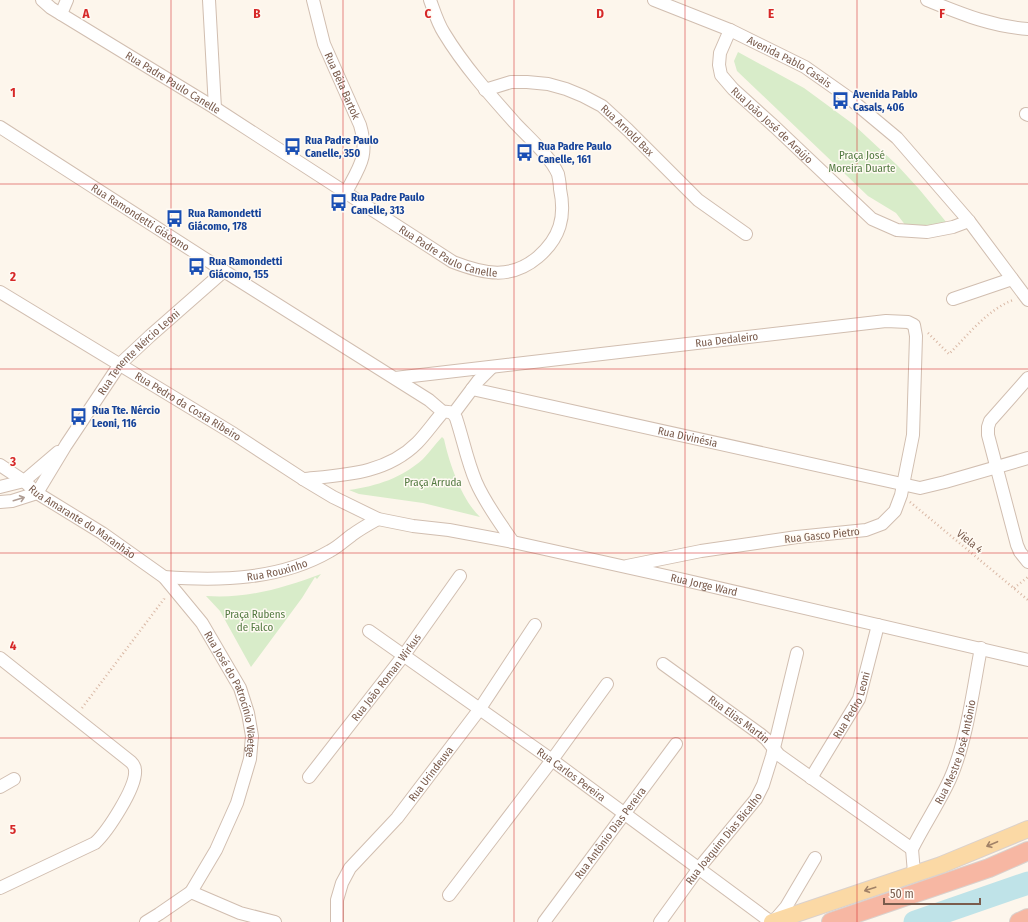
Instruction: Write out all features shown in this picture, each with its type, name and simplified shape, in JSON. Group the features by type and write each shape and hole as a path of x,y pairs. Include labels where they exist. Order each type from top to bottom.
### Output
{"highway":[{"path":"831,922 989,868 1028,851"},
{"path":"1019,922 1028,918"}],"main road":[{"path":"772,922 941,865 1028,829"}],"street":[{"name":"Rua Padre Paulo Canelle","path":"42,0 51,8 216,108 453,262 474,270 497,273 514,270 531,263 556,238 562,220 562,197 558,175 546,157 485,90 443,32 430,0"},
{"path":"61,14 68,0"},
{"path":"209,0 216,108"},
{"name":"Rua Béla Bartok","path":"313,0 324,44 357,118 362,135 364,148 361,165 346,192"},
{"name":"Avenida Pablo Casais","path":"654,0 730,30 806,67 849,98 897,138 970,221 1026,298"},
{"path":"927,0 983,22 1028,29"},
{"name":"Rua João José de Araújo","path":"730,30 720,53 719,65 721,75 733,89 872,219 897,230 927,232 953,228 970,221"},
{"name":"Rua Arnold Bax","path":"485,90 511,82 527,82 548,84 584,96 602,106 698,200 746,234"},
{"name":"Rua Ramondetti Giácomo","path":"0,127 448,413"},
{"name":"Rua Tenente Nércio Leoni","path":"37,493 66,445 120,364 224,271"},
{"path":"953,299 1012,279"},
{"name":"Rua Pedro da Costa Ribeiro","path":"0,292 234,434 303,479 333,497 378,519"},
{"name":"Rua Dedaleiro","path":"395,378 886,321 908,322"},
{"name":"Rua Gasco Pietro","path":"621,567 708,550 797,537 866,530 882,524 895,511 902,490 913,435 916,329 914,325 908,322"},
{"path":"303,479 364,472 389,463 418,443 492,367"},
{"path":"1028,378 990,421 988,427 988,435 995,467 1017,545 1020,552 1028,562"},
{"name":"Rua Divinésia","path":"472,389 902,490 928,487 1028,458"},
{"path":"448,413 458,422 467,460 482,495 513,542"},
{"name":"Rua Tenente Nércio Leoni","path":"24,481 66,445"},
{"name":"Rua Amarante do Maranhão","path":"0,465 24,481 37,493 102,533 164,578"},
{"path":"0,487 24,481"},
{"path":"0,502 12,501 37,493"},
{"name":"Rua Jorge Ward","path":"378,519 513,542 680,579 1028,660"},
{"name":"Rua Rouxinho","path":"164,578 211,580 234,579 268,574 313,560 331,551 353,534 378,519"},
{"name":"Rua João Roman Wirkus","path":"309,777 404,655 460,576"},
{"name":"Rua José do Patrocínio Waetge","path":"164,578 202,623 229,668 242,694 248,713 252,736 250,760 237,803 216,850 191,892"},
{"name":"Rua Urindeuva","path":"337,922 337,900 342,883 350,868 396,818 479,710 535,625"},
{"name":"Rua Pedro Leoni","path":"811,778 859,699 878,626"},
{"name":"Rua Carlos Pereira","path":"369,631 552,760 772,922"},
{"name":"Rua Mestre José Antônio","path":"912,849 950,779 957,759 963,741 981,648"},
{"name":"Rua Joaquim Dias Bicalho","path":"660,922 699,868 756,799 763,785 797,653"},
{"path":"0,658 131,762 135,770 134,780 122,805 103,836 95,843 0,888"},
{"name":"Rua Elias Martin","path":"663,664 760,734 779,755 811,778"},
{"path":"449,895 552,760 607,684"},
{"name":"Rua Antônio Dias Pereira","path":"544,922 676,744"},
{"path":"811,778 912,849 914,874"},
{"path":"0,787 14,779"},
{"path":"772,922 786,907 815,858"},
{"path":"146,922 191,892 239,918 275,922"}],"path":[{"path":"908,322 920,324 949,354 977,325 1000,306 1026,298"},
{"name":"Viela 4","path":"902,490 1028,600"},
{"path":"1014,588 1028,577"},
{"path":"74,718 164,599 164,578"}],"green space":[{"name":"Praça José Moreira Duarte","path":"738,52 804,88 853,124 897,165 947,223 934,226 906,226 896,213 868,196 737,71 734,61"},
{"name":"Praça Arruda","path":"442,437 444,439 457,481 467,501 480,517 423,503 359,494 349,490 389,480 407,471 423,459"},
{"name":"Praça Rubens de Falco","path":"321,574 317,579 315,577 302,598 251,667 220,611 206,596 236,596 250,594 279,588"}],"waterway":[{"path":"915,922 1028,883"}],"place":[{"name":"Avenida Pablo Casals, 406","path":"840,100"},
{"name":"Rua Padre Paulo Canelle, 350","path":"292,146"},
{"name":"Rua Padre Paulo Canelle, 161","path":"525,152"},
{"name":"Rua Padre Paulo Canelle, 313","path":"338,203"},
{"name":"Rua Ramondetti Giácomo, 178","path":"175,219"},
{"name":"Rua Ramondetti Giácomo, 155","path":"196,267"},
{"name":"Rua Tte. Nércio Leoni, 116","path":"79,416"}]}
